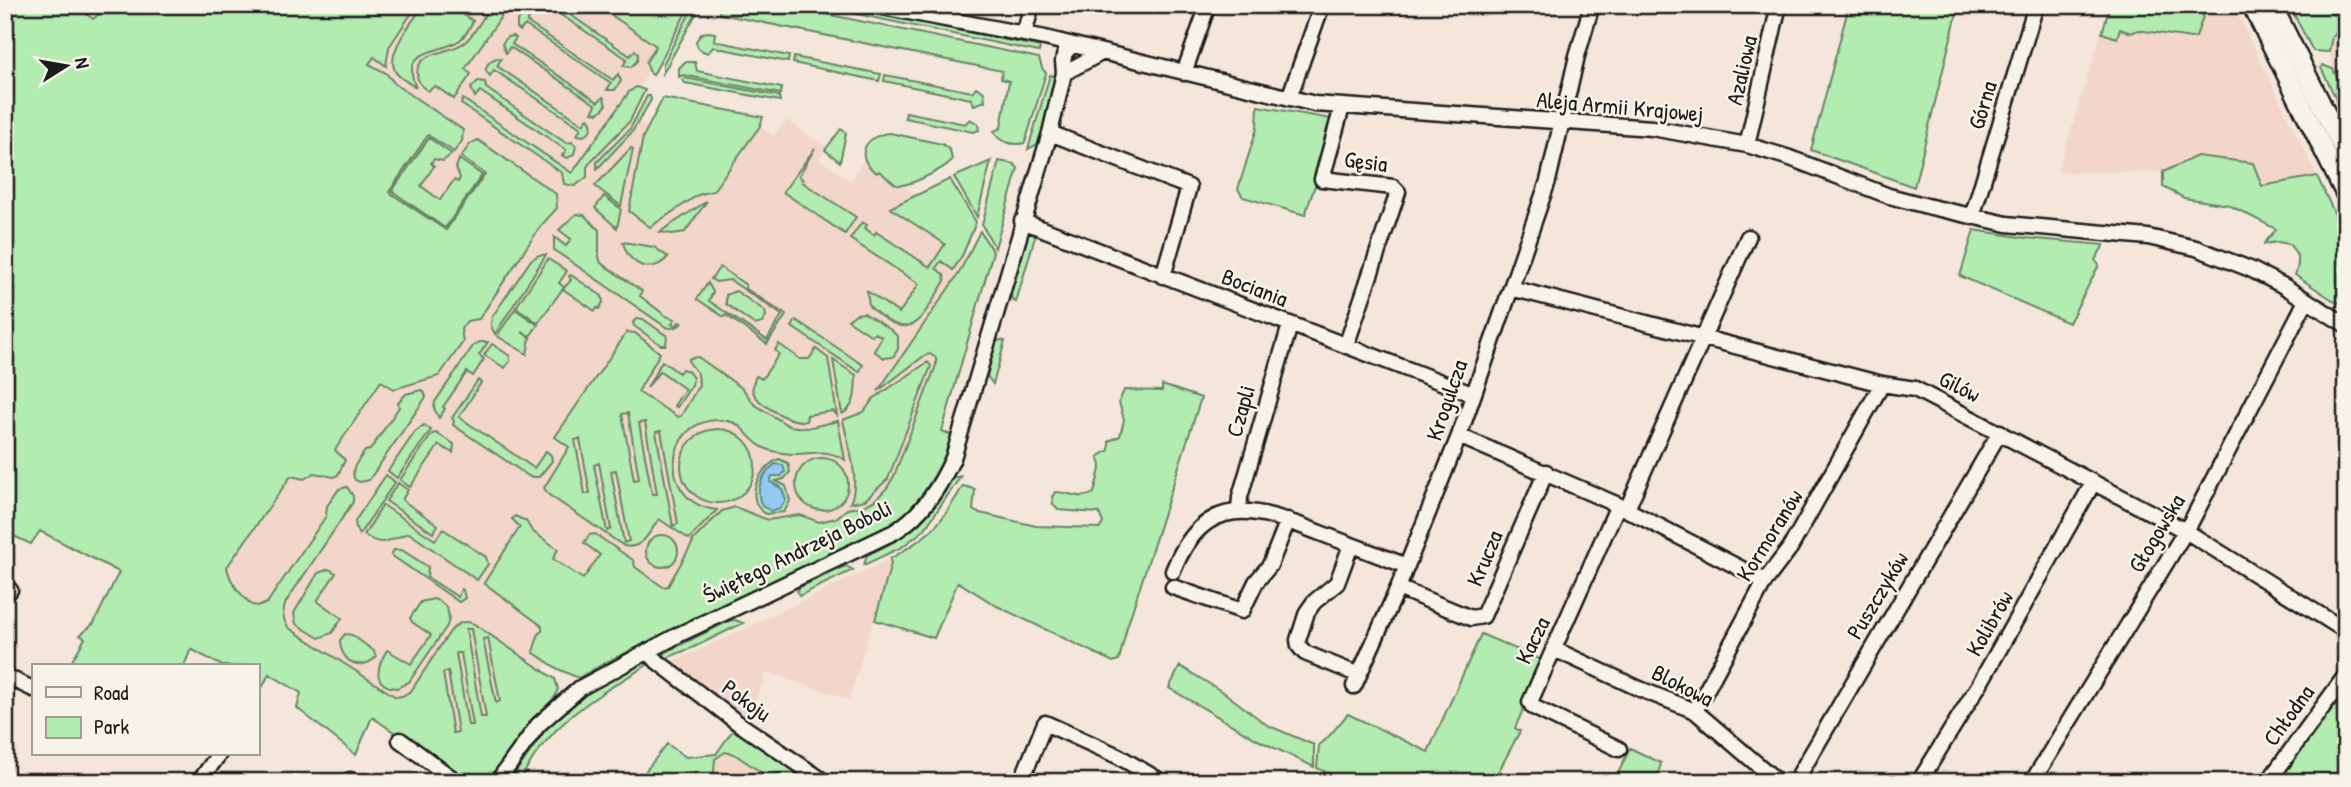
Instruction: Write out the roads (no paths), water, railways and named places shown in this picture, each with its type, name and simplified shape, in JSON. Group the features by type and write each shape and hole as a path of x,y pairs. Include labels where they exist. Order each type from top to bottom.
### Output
{"main road":[{"path":"2252,5 2346,195"},
{"path":"2272,5 2346,154"}],"street":[{"name":"Aleja Armii Krajowej","path":"872,5 1024,34 1289,99 1342,107 1652,128 1747,145 1790,158 1889,196 1972,217 2007,224 2128,234 2166,241 2219,256 2250,268 2345,324"},
{"path":"1024,34 1032,5"},
{"path":"1184,73 1208,5"},
{"path":"1289,99 1322,5"},
{"name":"Krogulcza","path":"1351,544 1337,583 1310,607 1298,639 1299,646 1305,653 1357,681 1398,588 1459,436 1511,288 1548,181 1577,56 1592,5"},
{"name":"Azaliowa","path":"1747,145 1779,5"},
{"name":"Górna","path":"1972,217 2036,5"},
{"name":"Świętego Andrzeja Boboli","path":"498,782 538,724 558,704 588,683 648,650 894,531 922,509 953,458 1050,133 1064,73 1070,66 1072,45"},
{"path":"1064,73 1103,52"},
{"name":"Gęsia","path":"1342,107 1322,179 1392,187 1398,192 1346,346"},
{"path":"1050,133 1189,187 1163,276"},
{"name":"Bociania","path":"1023,221 1472,394"},
{"name":"Kacza","path":"1619,749 1531,705 1538,680 1623,507 1748,237"},
{"name":"Gilów","path":"1511,288 1882,384 1915,389 2184,530 2346,631"},
{"name":"Głogowska","path":"2032,782 2191,522 2306,300"},
{"name":"Czapli","path":"1239,510 1240,496 1290,325"},
{"name":"Kormoranów","path":"1695,711 1765,581 1790,548 1882,384"},
{"name":"Puszczyków","path":"1795,782 2000,432"},
{"path":"1459,436 1623,507 1765,581"},
{"name":"Krucza","path":"1398,588 1471,618 1483,616 1546,472"},
{"name":"Kolibrów","path":"1919,782 1979,685 2093,483"},
{"path":"1173,571 1180,554 1201,528 1215,517 1239,510 1287,520 1407,566"},
{"path":"1173,587 1242,611 1256,582 1270,565 1287,520"},
{"name":"Blokowa","path":"1554,649 1695,711 1778,782"},
{"name":"Pokoju","path":"648,650 658,663 738,723 825,782"},
{"name":"Chłodna","path":"2268,782 2346,675"},
{"path":"5,677 32,689"},
{"path":"1021,782 1045,723 1126,760 1162,782"},
{"path":"400,740 457,782"},
{"path":"199,782 218,756"}],"water":[{"path":"775,464 783,465 785,472 781,476 772,476 770,482 782,489 786,500 780,508 771,511 762,506 759,489 766,473"}],"waterway":[{"path":"2320,5 2346,22"}]}
